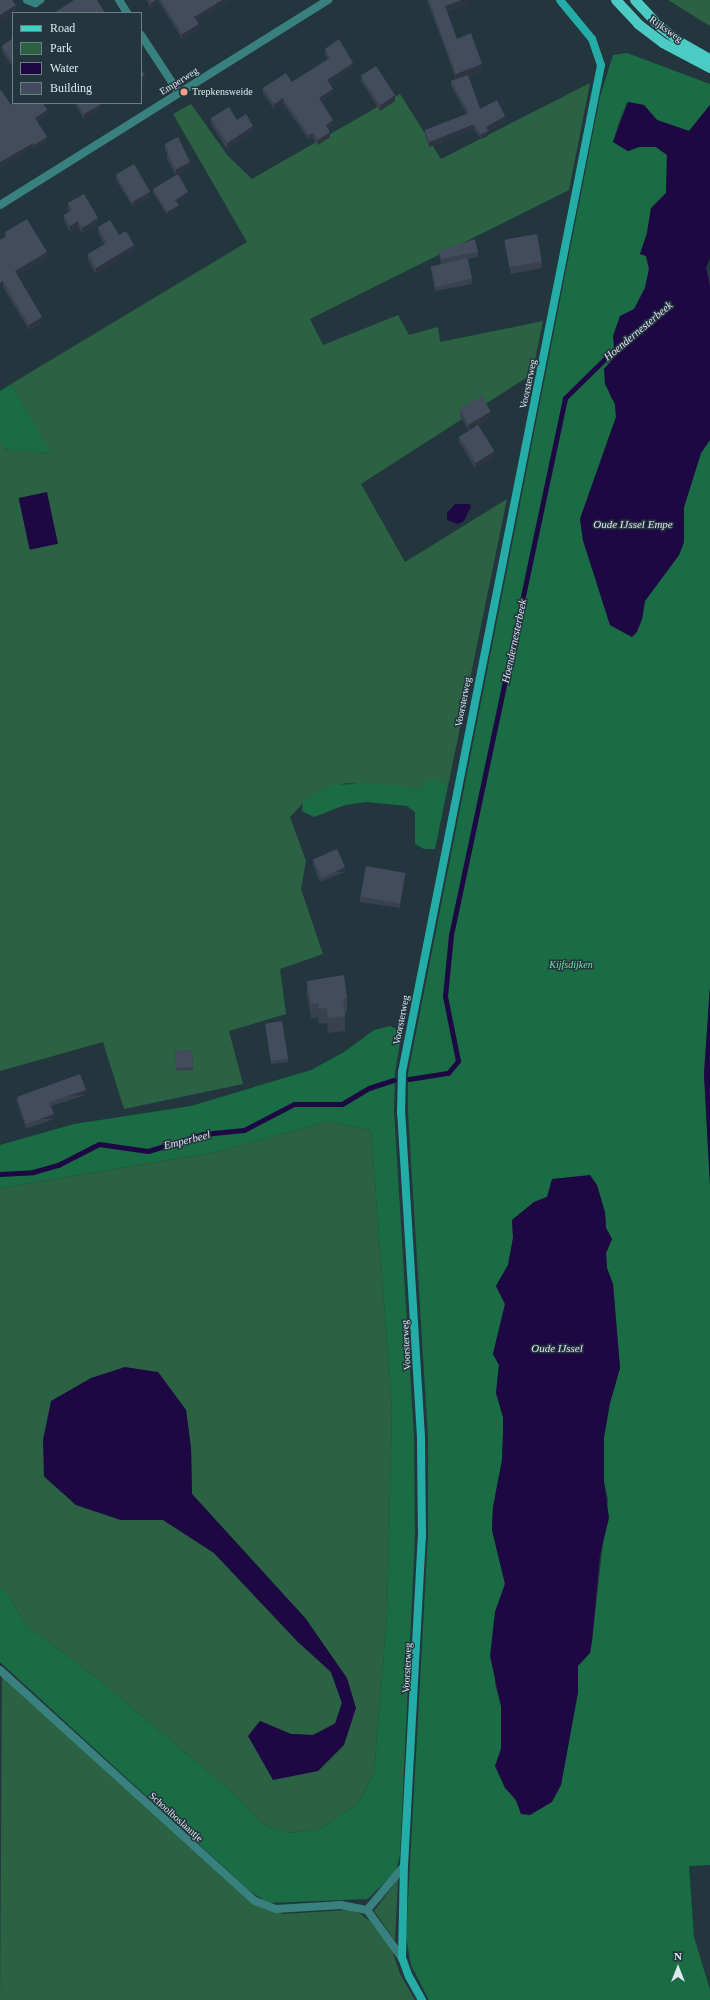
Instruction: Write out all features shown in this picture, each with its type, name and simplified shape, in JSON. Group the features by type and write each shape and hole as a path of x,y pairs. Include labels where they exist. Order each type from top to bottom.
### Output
{"main road":[{"name":"Rijksweg","path":"616,0 638,24 663,43 710,68"},
{"name":"Rijksweg","path":"635,0 669,34 710,58"}],"street":[{"path":"26,0 35,3 40,0"},
{"path":"119,0 126,12"},
{"name":"Emperweg","path":"0,205 328,0"},
{"name":"Voorsterweg","path":"422,2000 409,1977 402,1958 404,1866 422,1537 421,1437 401,1113 402,1072 491,610 600,65 599,56 592,39 560,0"},
{"path":"142,37 179,93"},
{"name":"Schoolboslaantje","path":"0,1670 255,1901 276,1909 341,1905 367,1910"},
{"path":"402,1958 367,1910 404,1866"}],"green space":[{"path":"668,0 710,0 710,26"},
{"name":"Kijfsdijken","path":"627,53 710,84 710,105 689,131 657,120 644,105 627,102 613,142 628,151 639,147 656,147 667,155 666,193 651,208 647,233 640,254 646,256 649,269 645,288 615,348 615,357 604,369 610,396 615,404 616,417 580,519 583,541 610,625 632,637 642,619 645,601 679,555 684,542 684,507 701,453 710,440 710,987 704,1074 710,1185 710,1865 689,1866 694,1937 710,1990 710,2000 429,2000 411,1965 406,1937 428,1536 428,1437 408,1113 408,1073 600,97 613,55","holes":["547,1197 605,1212 606,1228 612,1239 606,1253 607,1268 613,1284 620,1368 610,1403 604,1437 604,1482 608,1499 592,1641 590,1653 578,1665 578,1692 561,1785 551,1802 517,1803 495,1766 501,1749 502,1730 501,1706 495,1684 495,1612 505,1584 492,1530 493,1507 502,1460 503,1433 503,1417 496,1393 499,1365 493,1354 505,1304 496,1286 508,1265 513,1238 512,1220 534,1202"]},
{"path":"590,83 569,190 310,319 323,345 398,315 409,335 438,327 440,342 543,321 532,374 361,484 405,562 507,499 448,786 439,780 431,780 419,789 346,783 311,795 290,817 306,861 301,889 323,954 280,969 286,1014 229,1031 243,1084 124,1109 103,1042 0,1071 0,439 6,449 50,453 11,384 247,242 173,114 191,104 228,156 252,179 400,94 441,159"},
{"path":"11,384 51,453 10,450 3,447 0,439 0,391"},
{"path":"428,780 439,780 448,786 435,849 424,849 415,844 415,812 407,806 366,802 345,805 314,817 302,811 303,802 311,795 334,785 372,783 419,789"},
{"path":"390,1026 402,1032 395,1072 394,1111 414,1436 415,1536 400,1855 396,1871 368,1899 268,1903 250,1891 0,1662 0,1588 4,1589 27,1626 93,1675 238,1797 262,1824 287,1833 318,1830 358,1804 374,1773 387,1616 392,1408 371,1130 329,1121 216,1152 0,1188 0,1145 74,1124 191,1106 311,1070 344,1052 374,1030"},
{"path":"329,1121 371,1130 392,1408 387,1616 374,1773 358,1804 318,1830 287,1833 262,1824 238,1797 93,1675 27,1626 4,1589 0,1588 0,1188 216,1152","holes":["158,1372 186,1410 191,1448 192,1494 306,1619 356,1708 273,1779 260,1721 291,1734 313,1735 335,1723 342,1703 331,1672 298,1642 214,1553 163,1520 121,1520 76,1505 44,1477"]},
{"path":"2,1676 252,1903 283,1914 347,1910 359,1913 370,1921 392,1950 400,1974 415,2000 0,2000"},
{"path":"398,1879 395,1941 374,1911"}],"water":[{"name":"Oude IJssel Empe","path":"628,102 644,105 657,120 689,131 710,105 710,258 706,268 710,286 710,440 701,453 684,507 684,542 679,555 645,601 642,619 637,632 632,637 610,625 583,540 580,519 616,417 615,404 605,384 604,369 615,357 613,336 620,316 634,309 645,288 649,269 646,256 640,254 647,233 651,208 666,193 667,155 656,147 639,147 628,151 613,142"},
{"path":"47,492 58,544 30,550 19,498"},
{"path":"455,504 469,504 471,506 464,521 458,524 447,520 447,513"},
{"path":"710,987 710,1185 704,1074"},
{"name":"Oude IJssel","path":"590,1175 597,1185 605,1212 606,1228 612,1239 606,1253 607,1268 613,1284 620,1368 610,1403 604,1437 604,1482 609,1518 600,1555 590,1653 578,1666 578,1692 561,1785 552,1802 530,1815 521,1814 516,1800 505,1788 495,1766 501,1749 501,1706 490,1656 495,1612 505,1584 492,1530 493,1507 502,1460 503,1433 503,1417 496,1393 499,1365 493,1354 505,1304 496,1286 508,1265 513,1238 512,1220 534,1202 547,1197 552,1179"},
{"path":"125,1367 158,1372 186,1410 191,1448 192,1494 306,1619 347,1678 356,1708 344,1745 318,1771 273,1780 248,1736 260,1721 291,1734 313,1735 335,1724 342,1703 331,1672 298,1642 214,1553 163,1520 121,1520 76,1505 44,1476 43,1440 51,1401 91,1378"}],"building":[{"path":"0,0 12,0 16,5 0,15"},
{"path":"74,0 97,0 104,12 56,12"},
{"path":"161,0 222,0 194,17 199,24 182,34"},
{"path":"429,0 461,0 445,6 457,39 471,33 482,64 456,74"},
{"path":"12,39 12,61 2,46"},
{"path":"339,39 353,63 327,80 333,89 319,98 333,120 326,125 330,132 318,140 313,133 309,135 283,98 274,104 263,88 286,73 292,82 330,58 325,49"},
{"path":"376,66 395,95 380,105 361,76"},
{"path":"142,70 145,75 142,77"},
{"path":"468,75 480,109 497,100 505,116 486,127 488,131 481,134 474,124 429,142 425,130 469,113 451,81"},
{"path":"1,90 11,105 44,104 47,110 35,118 47,137 34,145 33,143 0,162"},
{"path":"78,104 101,104 84,114"},
{"path":"229,107 237,120 246,114 253,126 227,143 211,118"},
{"path":"178,137 190,162 176,169 167,153 169,152 165,144"},
{"path":"134,164 150,192 132,202 116,174"},
{"path":"178,174 188,192 175,200 179,205 167,212 153,189"},
{"path":"84,194 98,218 82,228 78,221 70,226 64,215 72,210 68,203"},
{"path":"27,219 47,252 15,271 42,317 29,325 3,281 0,283 0,240 7,236 5,232"},
{"path":"110,220 119,235 126,231 134,245 96,268 88,254 107,243 98,227"},
{"path":"537,234 542,262 509,267 505,240"},
{"path":"475,239 478,252 441,259 439,251"},
{"path":"467,258 472,278 436,287 431,267"},
{"path":"482,396 491,412 468,424 459,409"},
{"path":"478,425 494,451 476,463 459,437"},
{"path":"337,849 345,867 321,878 313,860"},
{"path":"366,866 405,873 400,903 361,897"},
{"path":"344,975 347,998 343,999 345,1016 328,1018 327,1008 319,1009 318,1003 311,1004 307,981"},
{"path":"282,1021 288,1059 271,1061 265,1024"},
{"path":"192,1050 193,1067 176,1068 175,1051"},
{"path":"80,1074 86,1090 49,1102 54,1114 26,1124 17,1097"}],"waterway":[{"name":"Hoendernesterbeek","path":"409,1079 448,1073 458,1061 445,996 451,935 565,398 620,344"},
{"name":"Emperbeel","path":"0,1174 33,1172 58,1165 99,1144 148,1151 203,1134 244,1130 294,1104 342,1104 369,1088 394,1080"}],"place":[{"name":"Trepkensweide","path":"184,92"}]}
